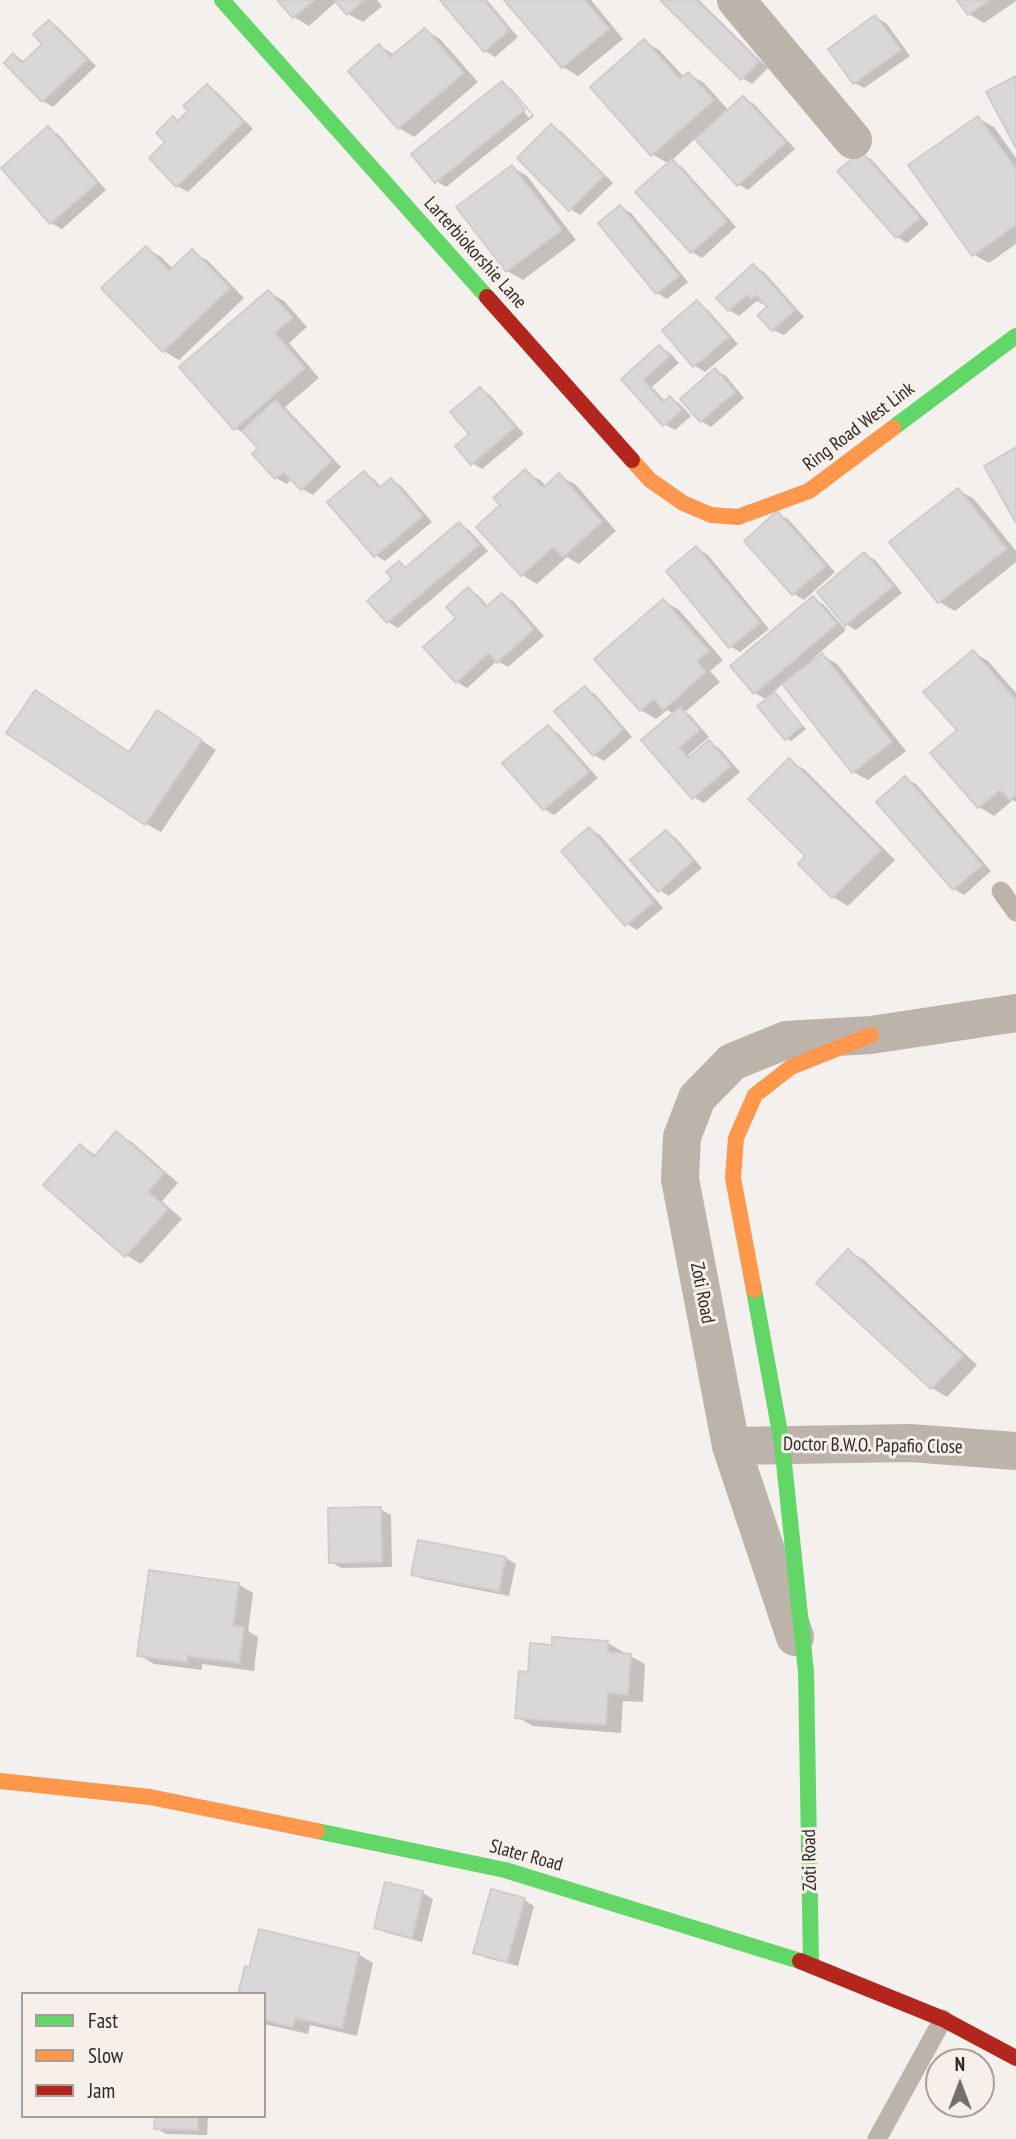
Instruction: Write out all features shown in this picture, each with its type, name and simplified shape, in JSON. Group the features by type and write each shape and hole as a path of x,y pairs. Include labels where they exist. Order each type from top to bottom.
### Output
{"street":[{"name":"Larterbiokorshie Lane","path":"222,0 650,480 683,503 711,515"},
{"path":"736,0 853,140"},
{"name":"Ring Road West Link","path":"711,515 738,517 808,491 1016,336"},
{"name":"Zoti Road","path":"806,1672 731,1446 680,1179 682,1137 697,1098 732,1062 786,1040 871,1035 1016,1013"},
{"name":"Zoti Road","path":"811,1964 806,1672 782,1444 733,1178 736,1138 755,1095 791,1067 871,1035"},
{"name":"Doctor B.W.O. Papafio Close","path":"731,1446 910,1443 1016,1451"},
{"name":"Slater Road","path":"0,1781 150,1797 505,1870 811,1964 943,2019 1016,2058"}],"lane":[{"path":"1001,891 1016,912"},
{"path":"877,2139 943,2019"}],"building":[{"path":"277,0 314,0 293,18"},
{"path":"334,0 364,0 347,15"},
{"path":"440,0 484,0 509,30 484,52"},
{"path":"504,0 585,0 609,29 562,68"},
{"path":"660,0 696,0 759,61 741,80"},
{"path":"957,0 990,0 968,15"},
{"path":"875,15 901,50 853,84 828,49"},
{"path":"49,20 87,60 42,102 4,63 13,53 22,63 42,44 33,34"},
{"path":"425,28 464,73 398,129 348,71 379,44 390,57"},
{"path":"644,39 680,79 688,72 714,100 651,156 590,87"},
{"path":"1016,76 1016,148 986,92"},
{"path":"502,81 525,110 435,183 411,154"},
{"path":"207,84 244,122 176,187 149,158 165,142 156,133 173,116 178,121 188,111 183,106"},
{"path":"743,96 786,142 737,186 695,139"},
{"path":"978,116 1016,169 1016,225 972,256 908,165"},
{"path":"551,124 604,176 569,211 517,158"},
{"path":"48,126 97,183 50,224 1,168"},
{"path":"861,151 920,218 896,238 837,171"},
{"path":"672,159 727,221 691,253 635,192"},
{"path":"512,165 562,230 506,272 456,207"},
{"path":"620,205 679,276 656,294 598,223"},
{"path":"146,246 169,271 192,249 230,288 163,352 101,288"},
{"path":"753,264 795,310 772,331 757,315 767,307 756,295 751,299 747,295 728,311 716,298"},
{"path":"268,290 293,318 275,333 305,368 234,430 179,367"},
{"path":"697,300 729,337 693,367 662,330"},
{"path":"659,345 670,356 643,380 663,402 670,396 682,410 663,426 621,379"},
{"path":"715,368 735,392 700,422 680,399"},
{"path":"480,387 515,427 471,465 455,446 469,434 450,412"},
{"path":"275,400 332,461 301,490 283,472 275,479 252,454 258,448 242,431"},
{"path":"1016,447 1016,523 984,466"},
{"path":"525,469 543,488 559,473 602,522 563,557 553,547 521,576 476,527 500,505 493,498"},
{"path":"364,471 379,488 391,478 423,516 374,557 327,502"},
{"path":"958,488 1007,549 938,603 889,542"},
{"path":"777,511 826,566 792,595 744,541"},
{"path":"459,522 479,545 387,623 367,601 392,579 386,572 399,561 405,568"},
{"path":"696,546 760,623 729,648 666,571"},
{"path":"864,552 893,586 845,626 817,592"},
{"path":"468,587 486,607 502,593 534,629 497,663 489,653 456,683 423,647 456,618 446,607"},
{"path":"813,596 837,624 754,694 730,666"},
{"path":"663,599 709,651 696,661 706,672 663,710 654,699 640,711 594,659"},
{"path":"973,650 1016,700 1016,795 1010,800 1000,790 978,808 930,753 957,730 923,692"},
{"path":"822,653 892,742 852,773 782,684"},
{"path":"585,686 623,730 593,756 554,711"},
{"path":"35,690 129,752 157,710 202,740 145,825 6,733"},
{"path":"775,692 802,726 785,740 757,706"},
{"path":"680,707 700,730 679,748 688,758 709,740 731,766 692,799 641,740"},
{"path":"548,725 589,772 543,810 502,763"},
{"path":"789,758 881,850 832,898 798,864 805,856 748,799"},
{"path":"905,776 982,865 953,890 876,802"},
{"path":"589,827 654,902 625,926 561,851"},
{"path":"666,830 693,861 658,892 630,860"},
{"path":"116,1131 164,1173 148,1192 168,1209 125,1257 43,1185 80,1144 94,1157"},
{"path":"848,1249 963,1356 931,1389 816,1283"},
{"path":"381,1507 382,1562 329,1563 328,1508"},
{"path":"418,1540 506,1557 499,1591 411,1575"},
{"path":"149,1570 239,1583 233,1626 244,1627 239,1663 187,1656 187,1662 137,1656"},
{"path":"552,1637 608,1641 608,1652 631,1654 628,1695 608,1693 606,1725 515,1718 519,1671 528,1672 530,1643 552,1645"},
{"path":"385,1882 423,1891 412,1938 374,1928"},
{"path":"491,1889 525,1898 507,1962 473,1953"},
{"path":"259,1929 359,1953 342,2028 295,2018 293,2027 266,2020 266,1992 238,1992 245,1966 249,1968"},
{"path":"155,2118 198,2118 198,2130 154,2129"}],"traffic: fast":[{"path":"222,0 487,297"},
{"path":"893,428 1016,336"},
{"path":"754,1290 782,1444 806,1672 811,1964"},
{"path":"317,1831 505,1870 800,1961"}],"traffic: slow":[{"path":"632,460 650,480 683,503 711,515 738,517 809,491 893,428"},
{"path":"754,1290 733,1178 736,1138 755,1095 791,1067 871,1035"},
{"path":"0,1781 150,1797 317,1831"}],"traffic: jam":[{"path":"487,297 632,460"},
{"path":"800,1961 943,2019 1016,2058"}]}
